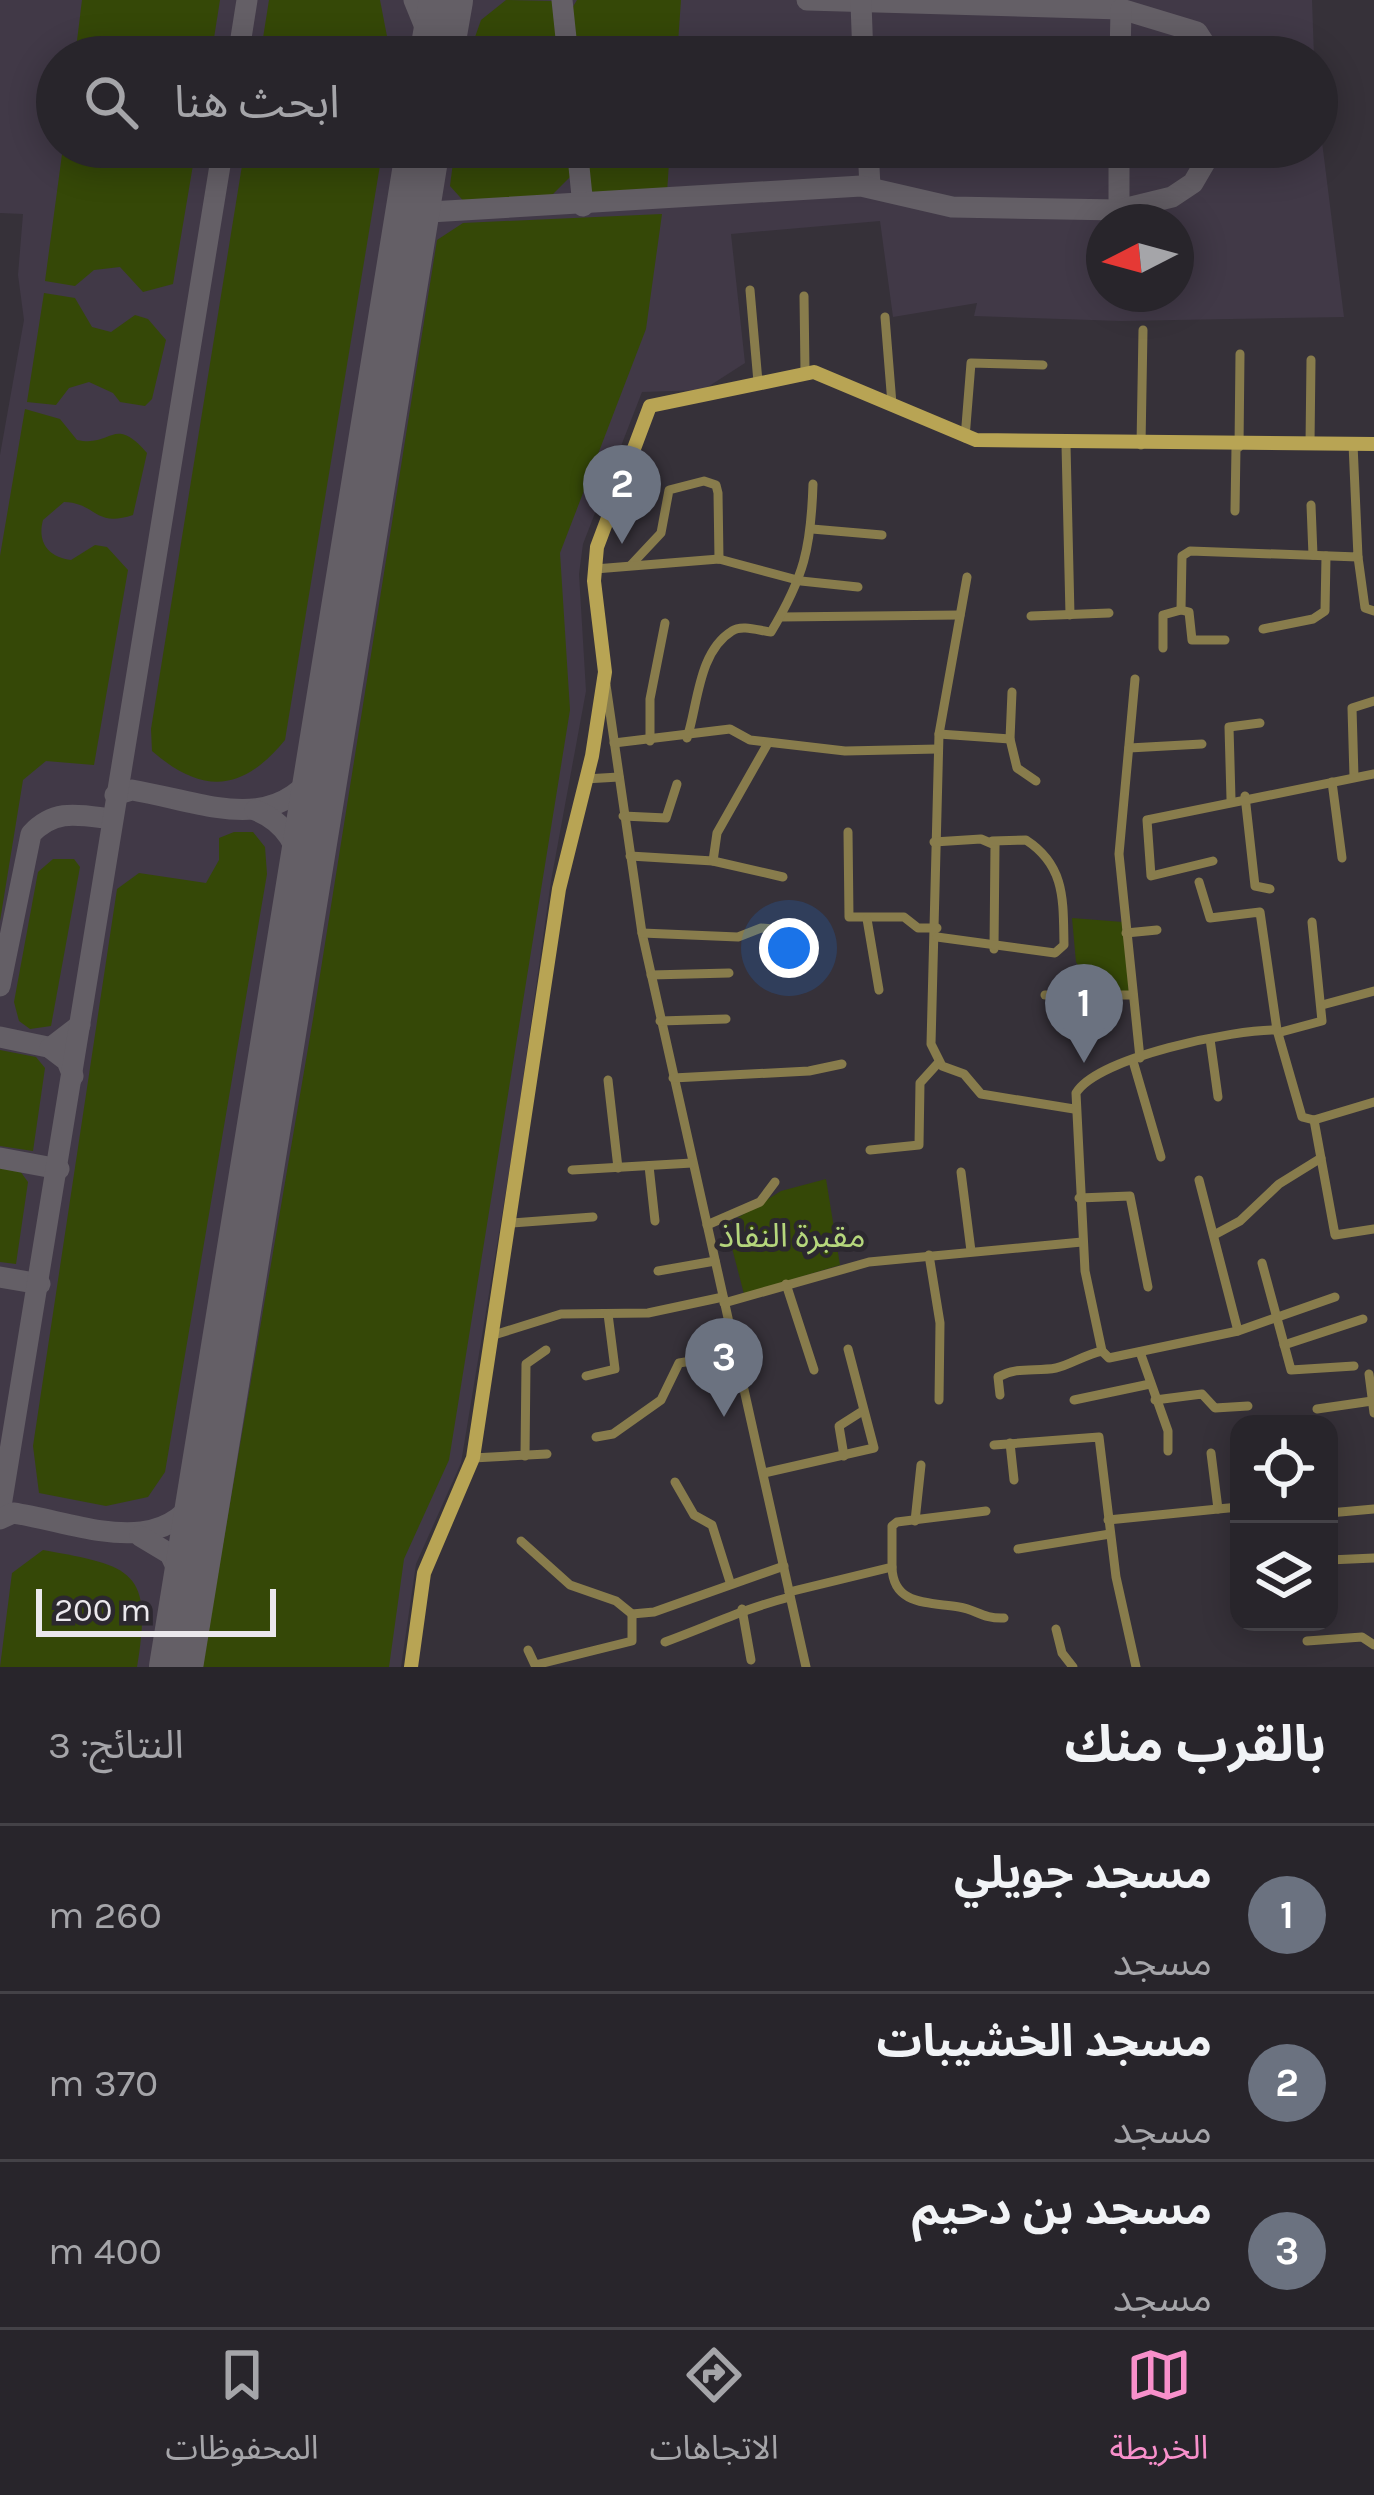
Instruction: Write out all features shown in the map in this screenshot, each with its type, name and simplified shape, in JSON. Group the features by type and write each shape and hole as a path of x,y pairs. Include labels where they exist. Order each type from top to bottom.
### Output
{"main road":[{"path":"411,1667 424,1573 473,1458 494,1335 559,890 604,672 595,569 602,527 650,406 806,371 836,378 965,438 1066,445 1374,444"}],"street":[{"path":"749,290 758,382"},
{"path":"804,296 806,371"},
{"path":"885,317 892,404"},
{"path":"1141,445 1143,330"},
{"path":"1235,512 1240,354"},
{"path":"1310,444 1311,360"},
{"path":"965,438 971,363 1043,365"},
{"path":"1353,444 1358,557 1365,608 1374,611"},
{"path":"1066,445 1070,615"},
{"path":"631,565 661,533 669,490 704,481 712,482 718,493 719,560"},
{"path":"687,738 698,677 729,632 740,628 771,632 801,581 812,529 813,484"},
{"path":"1311,506 1312,555"},
{"path":"812,529 882,535"},
{"path":"1180,610 1184,553 1358,557"},
{"path":"1263,629 1325,611 1325,556"},
{"path":"595,569 719,560 801,581 858,587"},
{"path":"967,577 939,734 934,842 937,933 930,1033 939,1063 964,1074 990,1097 1074,1108"},
{"path":"1162,648 1162,615 1180,610 1189,612 1194,642 1225,640"},
{"path":"1031,616 1109,613"},
{"path":"781,616 960,615"},
{"path":"650,741 650,699 665,623"},
{"path":"604,672 642,933 806,1667"},
{"path":"1136,679 1119,854 1136,1059 1161,1157"},
{"path":"1012,692 1010,739 1017,768 1036,781"},
{"path":"1354,777 1352,708 1374,701"},
{"path":"1231,799 1229,727 1260,723"},
{"path":"614,743 687,738 732,729 743,739 844,751 938,749"},
{"path":"939,734 1010,739"},
{"path":"713,861 717,833 768,742"},
{"path":"1130,748 1202,744"},
{"path":"1213,861 1150,876 1144,829 1151,817 1374,774"},
{"path":"585,779 619,777"},
{"path":"1332,782 1342,858"},
{"path":"623,816 666,818 676,784"},
{"path":"1245,796 1255,889 1270,889"},
{"path":"848,832 848,914 867,919 904,917 918,928 994,949 1055,953 1064,945 1055,866 1027,840 934,842"},
{"path":"992,841 998,875 994,949"},
{"path":"1119,854 1147,852"},
{"path":"630,856 713,861 783,877"},
{"path":"1199,882 1210,918 1260,912 1297,1110 1314,1120 1374,1102"},
{"path":"867,919 879,990"},
{"path":"1312,922 1322,1005 1317,1026 1210,1039 1136,1059 1087,1079 1076,1093 1074,1108 1078,1198 1102,1351 1109,1358 1238,1331 1335,1298"},
{"path":"642,933 738,937 761,928 799,931"},
{"path":"1126,933 1157,930"},
{"path":"651,976 729,973"},
{"path":"1322,1005 1374,991"},
{"path":"1045,995 1133,994"},
{"path":"660,1021 726,1019"},
{"path":"1210,1039 1219,1097"},
{"path":"870,1150 919,1144 920,1083 939,1063"},
{"path":"673,1078 808,1071 842,1064"},
{"path":"608,1080 619,1168"},
{"path":"1314,1120 1335,1235 1374,1229"},
{"path":"1214,1235 1240,1221 1279,1184 1321,1158"},
{"path":"572,1170 692,1163"},
{"path":"650,1166 655,1221"},
{"path":"962,1172 971,1252"},
{"path":"1199,1180 1238,1331"},
{"path":"707,1225 760,1202 775,1182"},
{"path":"1078,1198 1130,1196 1148,1287"},
{"path":"512,1223 593,1217"},
{"path":"494,1335 561,1314 648,1312 724,1300 832,1269 1082,1242"},
{"path":"929,1255 940,1323 939,1400"},
{"path":"658,1271 715,1261"},
{"path":"1262,1263 1292,1371 1354,1366"},
{"path":"786,1284 814,1370"},
{"path":"586,1376 615,1369 608,1314"},
{"path":"1284,1345 1363,1319"},
{"path":"848,1349 861,1412"},
{"path":"524,1456 526,1364 546,1350"},
{"path":"1000,1395 1000,1374 1059,1368 1073,1357 1102,1351"},
{"path":"1140,1352 1168,1431 1168,1451"},
{"path":"596,1437 613,1434 661,1400 679,1363 735,1354"},
{"path":"1369,1374 1374,1413"},
{"path":"1074,1400 1150,1384"},
{"path":"1155,1400 1202,1394 1215,1408 1248,1406"},
{"path":"1317,1409 1372,1402"},
{"path":"764,1473 844,1456 876,1445 868,1413 861,1412 839,1426 844,1456"},
{"path":"994,1445 1099,1437 1110,1534 1136,1667"},
{"path":"1010,1443 1014,1480"},
{"path":"1211,1453 1218,1509"},
{"path":"473,1458 547,1454"},
{"path":"915,1522 921,1465"},
{"path":"675,1482 694,1515 712,1525 730,1582"},
{"path":"1108,1520 1230,1508"},
{"path":"1338,1512 1374,1509"},
{"path":"986,1510 892,1526 892,1567 895,1585 908,1598 965,1607 981,1618 1004,1618"},
{"path":"1018,1549 1110,1534"},
{"path":"521,1541 570,1585 616,1601 632,1614 654,1612 784,1566"},
{"path":"1338,1560 1374,1558"},
{"path":"665,1642 742,1609 892,1567"},
{"path":"742,1609 751,1660"},
{"path":"528,1650 535,1665 632,1641 632,1614"},
{"path":"1057,1629 1061,1653 1073,1667"},
{"path":"1307,1640 1362,1637 1374,1645"}],"shaded area":[{"path":"0,0 1312,0 1313,36 36,36 36,168 1325,168 1344,317 1121,321 974,316 977,303 893,317 880,221 731,234 745,363 703,390 642,392 583,544 579,574 586,691 551,881 515,1136 461,1463 416,1564 401,1667 0,1667 0,455 24,320 18,275 23,214 0,213"}],"green space":[{"path":"82,0 220,0 214,36 78,36"},
{"path":"269,0 380,0 387,36 263,36"},
{"path":"506,0 552,1 556,36 475,36 481,20"},
{"path":"577,0 681,0 678,36 570,36 568,15"},
{"path":"60,168 192,168 173,284 143,292 120,267 94,270 75,286 45,281"},
{"path":"242,168 380,168 285,740 254,770 222,782 206,781 171,766 152,751 151,729"},
{"path":"452,168 570,168 571,176 546,201 468,206 450,186"},
{"path":"584,168 669,168 667,193 597,197 586,184"},
{"path":"662,214 646,329 560,553 570,710 449,1460 404,1559 389,1667 202,1667 313,1019 437,240 463,223"},
{"path":"44,293 75,298 92,327 111,332 135,315 148,319 166,340 152,399 145,406 120,402 113,393 89,382 69,388 56,405 27,402"},
{"path":"25,409 60,419 77,440 119,434 147,453 133,515 110,519 64,502 43,520 43,542 56,556 71,560 95,545 107,547 128,570 94,765 46,761 23,780 0,921 0,556"},
{"path":"253,832 265,847 267,874 165,1472 148,1497 106,1506 39,1493 33,1446 117,889 139,873 206,883 219,860 219,838"},
{"path":"53,859 74,859 80,867 51,1026 30,1029 19,1021 14,1002 38,872"},
{"path":"1072,918 1123,922 1129,992 1096,992 1076,962"},
{"path":"0,1050 36,1057 45,1068 33,1151 0,1146"},
{"path":"0,1168 20,1171 28,1182 16,1264 0,1262"},
{"name":"مقبرة النفاذ","path":"826,1179 840,1265 744,1294 726,1225 781,1191"},
{"path":"43,1550 98,1561 130,1578 142,1610 137,1667 0,1667 12,1573"}],"taxiway":[{"path":"241,36 247,0"},
{"path":"414,0 429,36"},
{"path":"562,0 566,36"},
{"path":"807,0 1121,9 1200,36"},
{"path":"861,3 862,36"},
{"path":"1120,36 1121,9"},
{"path":"0,1512 220,168"},
{"path":"579,168 583,206"},
{"path":"869,168 870,187"},
{"path":"1119,168 1119,204"},
{"path":"413,213 861,186 952,207 1119,210 1172,197 1193,183 1202,168"},
{"path":"115,795 132,790 214,807 263,808 306,785 324,760"},
{"path":"255,810 289,836 304,878"},
{"path":"0,986 31,834 58,817 112,819"},
{"path":"73,1076 67,1061 50,1048 80,1025"},
{"path":"0,1037 62,1050"},
{"path":"0,1158 59,1169"},
{"path":"0,1277 40,1284"},
{"path":"0,1519 13,1513 95,1530 147,1531 170,1523 189,1508 206,1482"},
{"path":"140,1536 170,1554 188,1592"}],"runway":[{"path":"440,36 446,0"},
{"path":"176,1667 420,168"}],"place":[{"name":"مسجد الخشيبات","path":"622,544"},
{"name":"مسجد جويلي","path":"1084,1063"},
{"name":"مسجد بن دحيم","path":"724,1417"}]}
